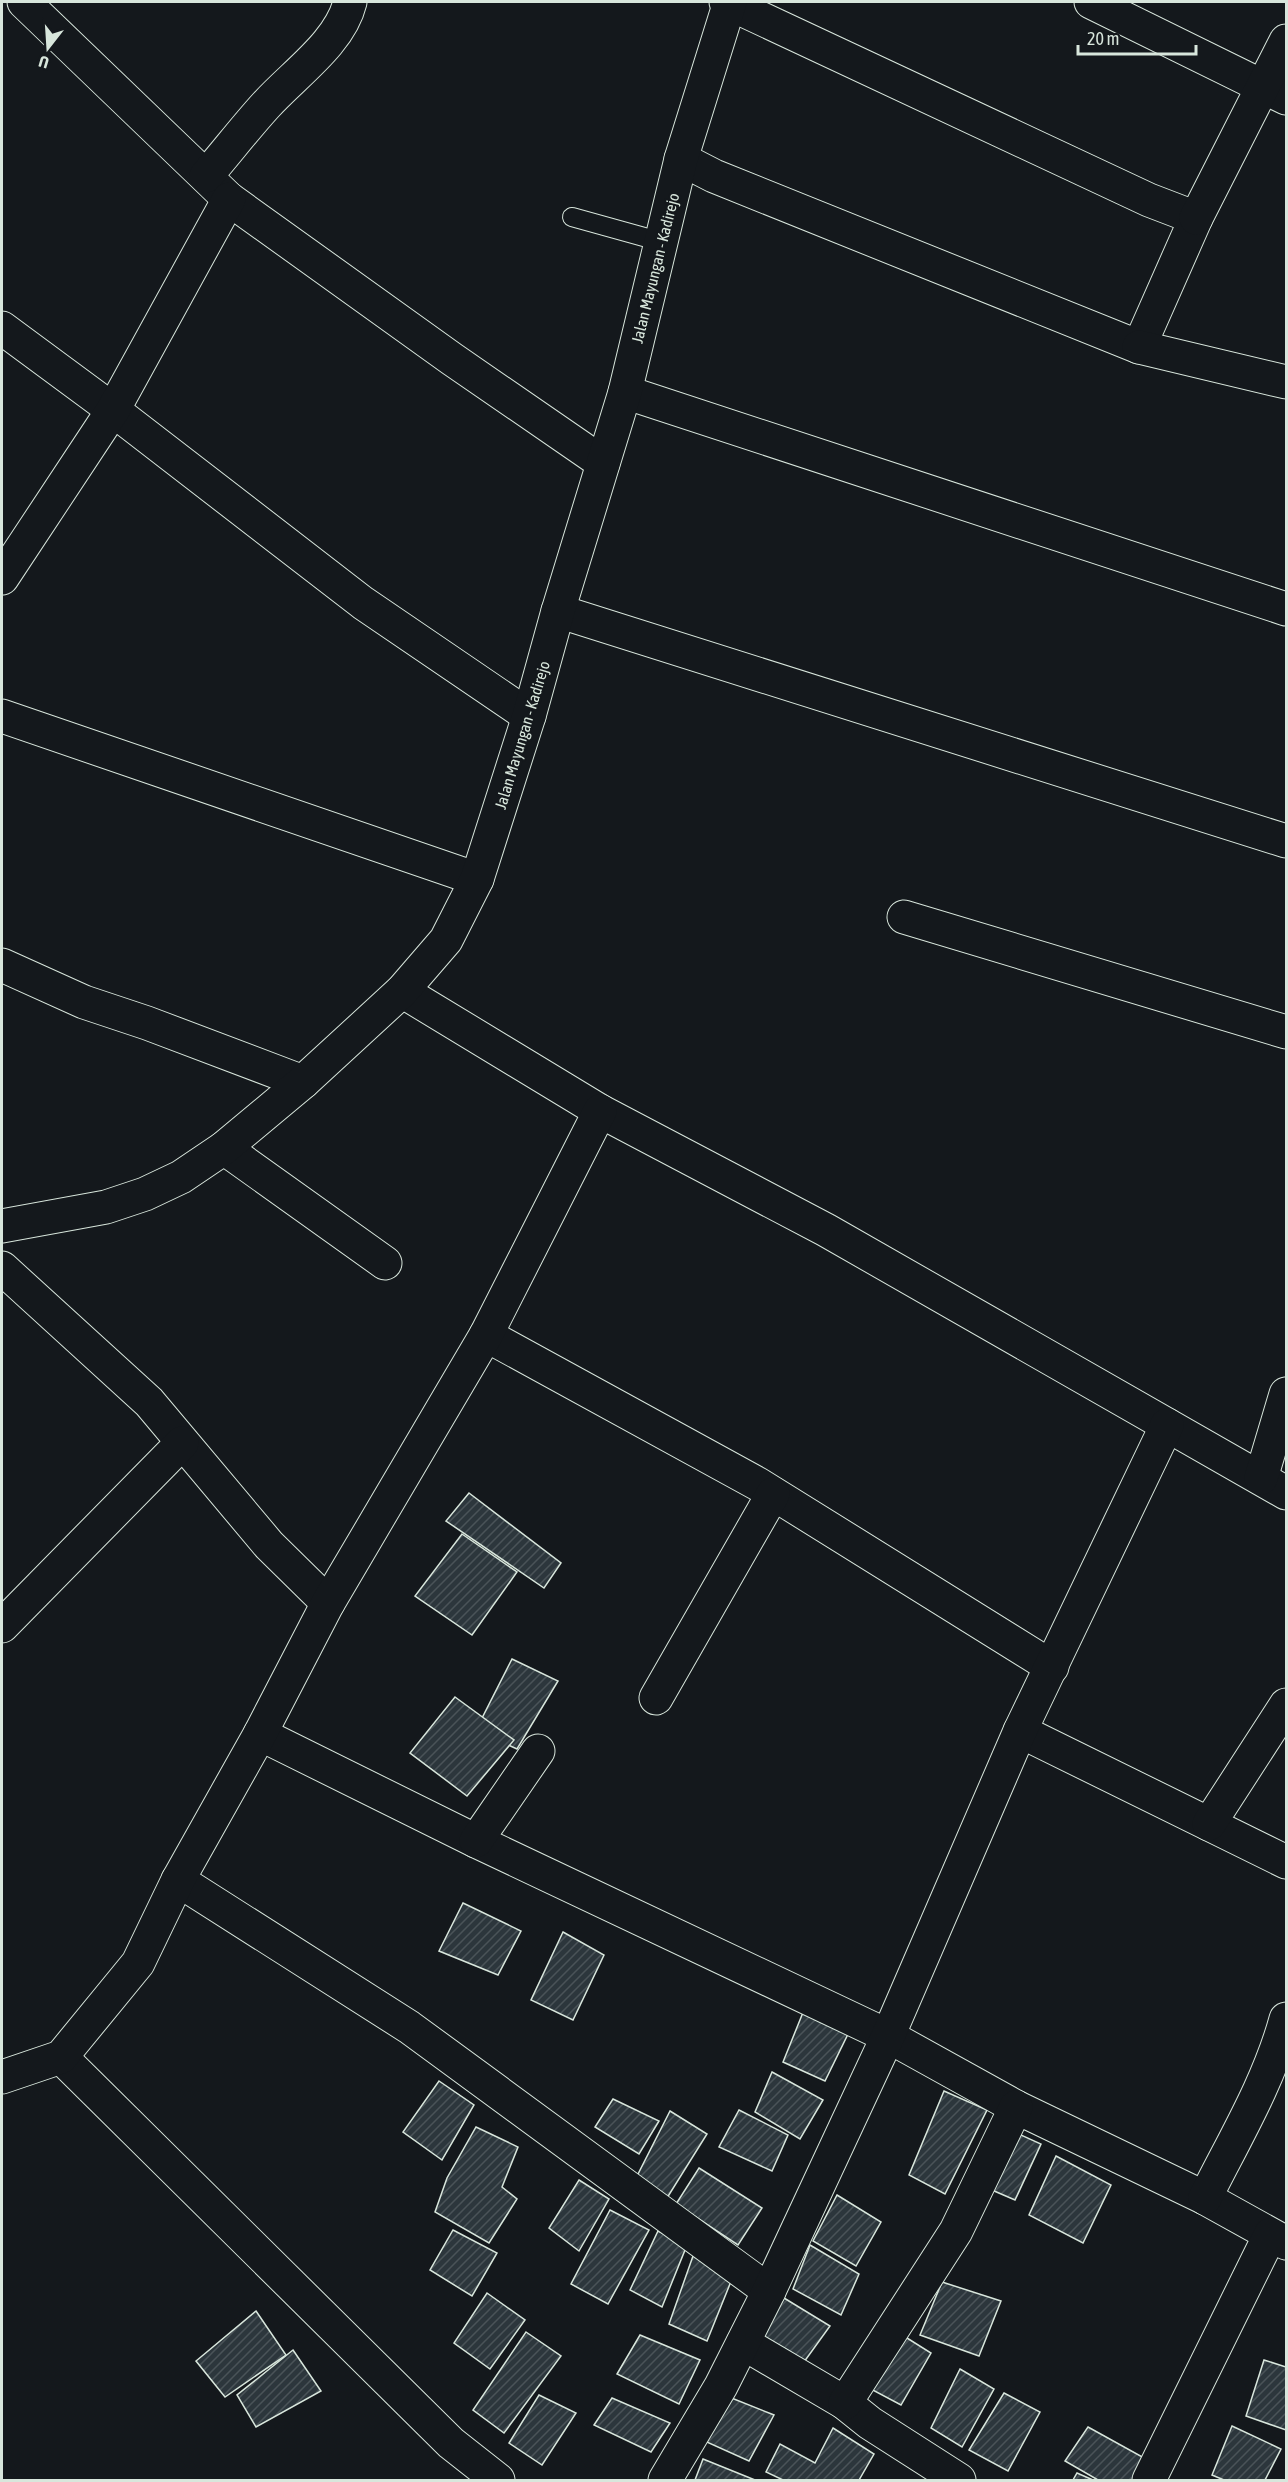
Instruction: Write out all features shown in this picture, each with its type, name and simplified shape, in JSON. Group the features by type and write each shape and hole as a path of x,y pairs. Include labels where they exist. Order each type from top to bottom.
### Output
{"street":[{"path":"24,2 229,199 452,359 603,463"},
{"path":"206,176 266,104 312,60 339,27 350,2"},
{"path":"729,2 1149,200 1196,218"},
{"name":"Jalan Mayungan - Kadirejo","path":"2,1226 106,1207 145,1194 181,1177 224,1148 303,1082 402,991 446,940 477,879 529,716 558,611 625,392 681,159 729,2"},
{"path":"1091,2 1275,92"},
{"path":"1139,347 1196,218 1275,92 1287,41"},
{"path":"681,159 714,176 1139,347 1287,382"},
{"path":"2,578 113,410 229,199"},
{"path":"2,328 113,410 363,603 529,716"},
{"path":"625,392 1287,609"},
{"path":"558,611 1287,841"},
{"path":"2,716 477,879"},
{"path":"904,916 1287,1032"},
{"path":"2,965 84,1002 147,1023 303,1082"},
{"path":"402,991 600,1112 826,1230 1274,1486 1287,1394"},
{"path":"2,2077 61,2057 138,1964 178,1880 261,1734 328,1603 486,1335 600,1112"},
{"path":"224,1148 385,1263"},
{"path":"2,1268 149,1402 269,1545 328,1603"},
{"path":"486,1335 773,1494 1052,1667"},
{"path":"665,2481 721,2386 769,2291 888,2036 1020,1731 1167,1425"},
{"path":"9,1606 182,1443"},
{"path":"656,1698 773,1494"},
{"path":"1209,1824 1287,1705"},
{"path":"1020,1731 1287,1862"},
{"path":"261,1734 476,1841 888,2036 1016,2107 1205,2198 1278,2239 1149,2481"},
{"path":"476,1841 538,1751"},
{"path":"178,1880 409,2027 769,2291"},
{"path":"1205,2198 1284,2035"},
{"path":"61,2057 451,2443 498,2481"},
{"path":"845,2403 956,2231 1016,2107"},
{"path":"743,2343 845,2403 870,2423 959,2481"}],"lane":[{"path":"572,217 662,242"}],"building":[{"path":"469,1493 561,1563 544,1588 446,1521"},
{"path":"462,1534 517,1572 472,1635 415,1596"},
{"path":"512,1659 558,1681 517,1749 476,1730"},
{"path":"455,1697 514,1740 467,1796 410,1753"},
{"path":"463,1903 521,1931 498,1975 439,1951"},
{"path":"563,1932 604,1955 573,2020 531,2000"},
{"path":"806,2005 851,2028 825,2081 783,2062"},
{"path":"772,2072 823,2100 800,2139 755,2112"},
{"path":"439,2081 474,2105 442,2160 403,2132"},
{"path":"944,2091 987,2110 945,2194 909,2175"},
{"path":"613,2099 659,2121 639,2154 595,2127"},
{"path":"739,2110 788,2135 772,2171 719,2147"},
{"path":"670,2111 707,2134 667,2198 635,2180"},
{"path":"476,2127 518,2147 502,2187 517,2199 489,2243 435,2212 447,2178"},
{"path":"1012,2131 1041,2144 1015,2200 985,2187"},
{"path":"1056,2156 1111,2185 1083,2243 1029,2215"},
{"path":"699,2168 762,2208 738,2245 676,2204"},
{"path":"579,2180 609,2199 579,2251 549,2228"},
{"path":"837,2195 881,2222 856,2266 813,2241"},
{"path":"610,2210 649,2230 608,2304 571,2284"},
{"path":"453,2230 497,2253 472,2296 430,2270"},
{"path":"658,2231 687,2245 662,2307 630,2290"},
{"path":"810,2245 859,2274 841,2315 793,2289"},
{"path":"693,2256 734,2274 707,2341 669,2324"},
{"path":"942,2282 1001,2301 979,2356 920,2335"},
{"path":"487,2293 525,2320 490,2369 454,2343"},
{"path":"784,2298 830,2326 804,2362 760,2335"},
{"path":"256,2311 286,2355 225,2397 196,2361"},
{"path":"526,2332 561,2356 504,2433 473,2410"},
{"path":"899,2333 931,2353 901,2405 867,2387"},
{"path":"640,2335 700,2360 679,2404 617,2374"},
{"path":"293,2350 321,2391 256,2427 237,2395"},
{"path":"1264,2360 1286,2367 1286,2430 1246,2416"},
{"path":"960,2369 994,2389 962,2447 931,2428"},
{"path":"1004,2393 1040,2412 1008,2471 969,2450"},
{"path":"539,2395 576,2413 542,2465 509,2443"},
{"path":"724,2395 774,2415 749,2461 700,2439"},
{"path":"612,2398 670,2423 651,2452 594,2425"},
{"path":"1232,2426 1281,2449 1265,2480 1224,2480 1212,2475"},
{"path":"1088,2427 1146,2459 1132,2480 1098,2480 1065,2461"},
{"path":"833,2428 874,2454 859,2480 783,2480 766,2472 780,2444 815,2463"},
{"path":"703,2459 755,2480 695,2480"},
{"path":"1077,2473 1093,2480 1073,2480"}]}
